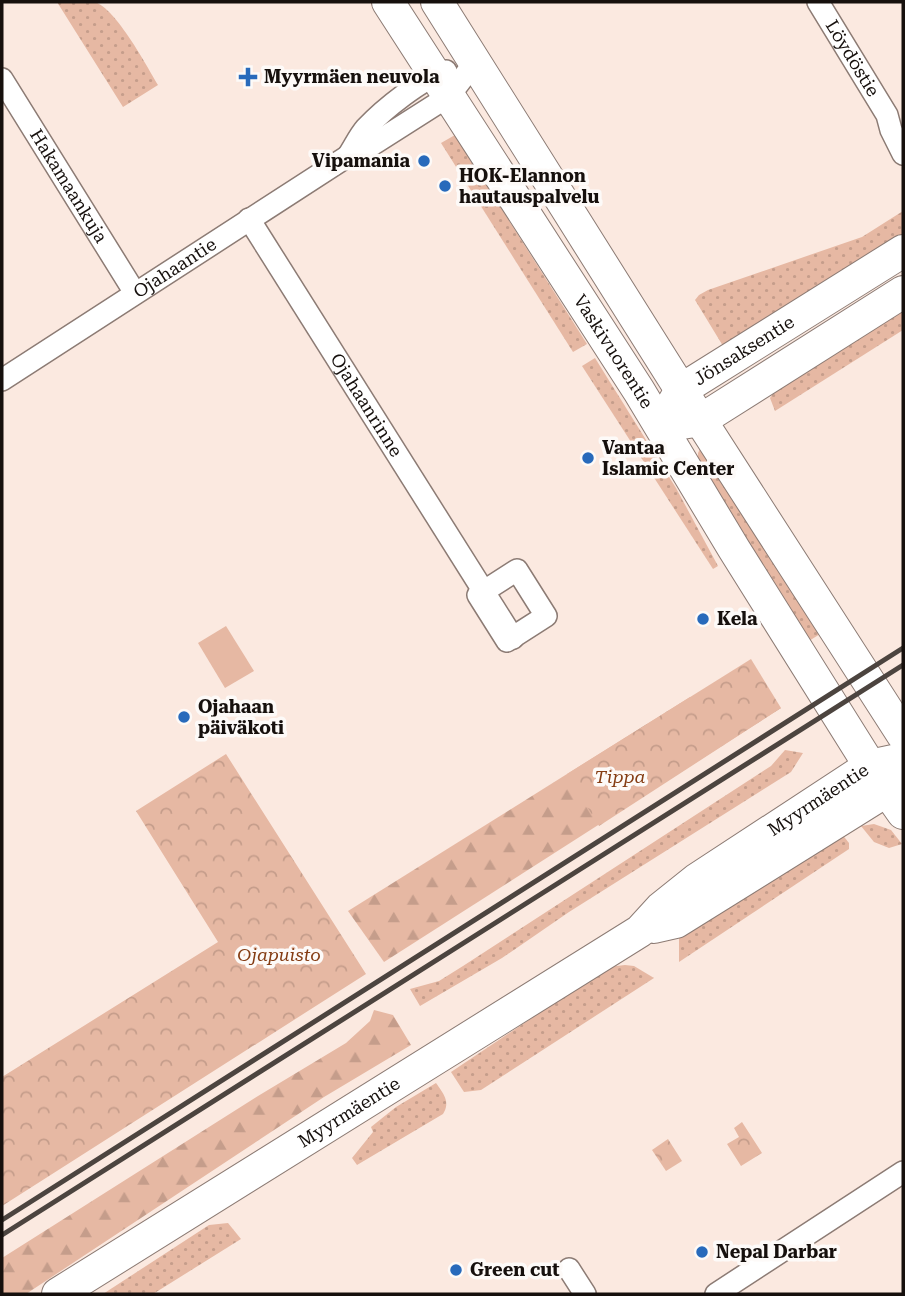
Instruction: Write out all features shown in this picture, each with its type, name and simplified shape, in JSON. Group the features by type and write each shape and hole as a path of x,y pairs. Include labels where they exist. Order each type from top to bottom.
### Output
{"main road":[{"name":"Vaskivuorentie","path":"388,2 660,427 734,549 891,785"},
{"name":"Vaskivuorentie","path":"437,2 681,390 903,735"},
{"name":"Jönsaksentie","path":"660,427 681,390 903,251"},
{"name":"Jönsaksentie","path":"660,427 701,420 903,292"},
{"name":"Myyrmäentie","path":"58,1294 640,931 676,922 891,785 903,759"}],"street":[{"name":"Löydöstie","path":"818,2 887,115 891,130 903,153"},
{"name":"Ojahaantie","path":"2,380 348,156 365,129 404,97 442,85 475,62"},
{"name":"Hakamaankuja","path":"2,79 135,293"},
{"name":"Löydöstie","path":"887,115 903,129"},
{"name":"Ojahaanrinne","path":"249,219 483,592 513,638 546,616 517,570 483,592"},
{"path":"716,1294 903,1172"},
{"path":"569,1269 585,1294"}],"green space":[{"path":"91,1 103,7 121,26 158,85 123,107 57,2"},
{"path":"455,135 587,344 573,352 441,143"},
{"path":"903,211 903,235 723,346 695,300 708,290 862,237"},
{"path":"903,310 903,330 775,411 770,398 775,391"},
{"path":"595,358 676,488 718,566 713,569 582,366"},
{"path":"701,447 820,634 809,641 698,467"},
{"path":"226,626 254,671 225,688 198,643"},
{"name":"Tippa","path":"751,659 781,708 599,826 567,774"},
{"path":"690,697 781,708 384,962 348,911"},
{"path":"785,750 803,753 791,772 569,912 502,958 420,1006 410,989 439,981 463,966 771,766"},
{"name":"Ojapuisto","path":"226,754 366,974 2,1206 2,1077 218,942 136,811"},
{"path":"874,824 891,830 902,844 889,848 874,842 861,826"},
{"path":"841,833 849,843 849,849 679,962 679,938"},
{"path":"634,966 654,978 481,1090 464,1092 451,1072 608,967"},
{"path":"374,1010 393,1015 411,1045 324,1097 26,1294 2,1294 2,1258 346,1043 370,1021"},
{"path":"436,1083 446,1102 443,1114 357,1165 352,1158 373,1132 371,1127 396,1107"},
{"path":"742,1122 762,1153 741,1166 727,1144 739,1137 734,1128"},
{"path":"668,1139 682,1161 666,1171 652,1150"},
{"path":"228,1223 241,1239 153,1294 103,1294 209,1225"}],"railway":[{"path":"2,1220 903,648"},
{"path":"2,1235 903,665"}],"place":[{"name":"Myyrmäen neuvola","path":"248,77"},
{"name":"Vipamania","path":"424,161"},
{"name":"HOK-Elannon hautauspalvelu","path":"445,186"},
{"name":"Vantaa Islamic Center","path":"588,458"},
{"name":"Kela","path":"703,619"},
{"name":"Ojahaan päiväkoti","path":"184,717"},
{"name":"Nepal Darbar","path":"702,1252"},
{"name":"Green cut","path":"456,1270"}]}
